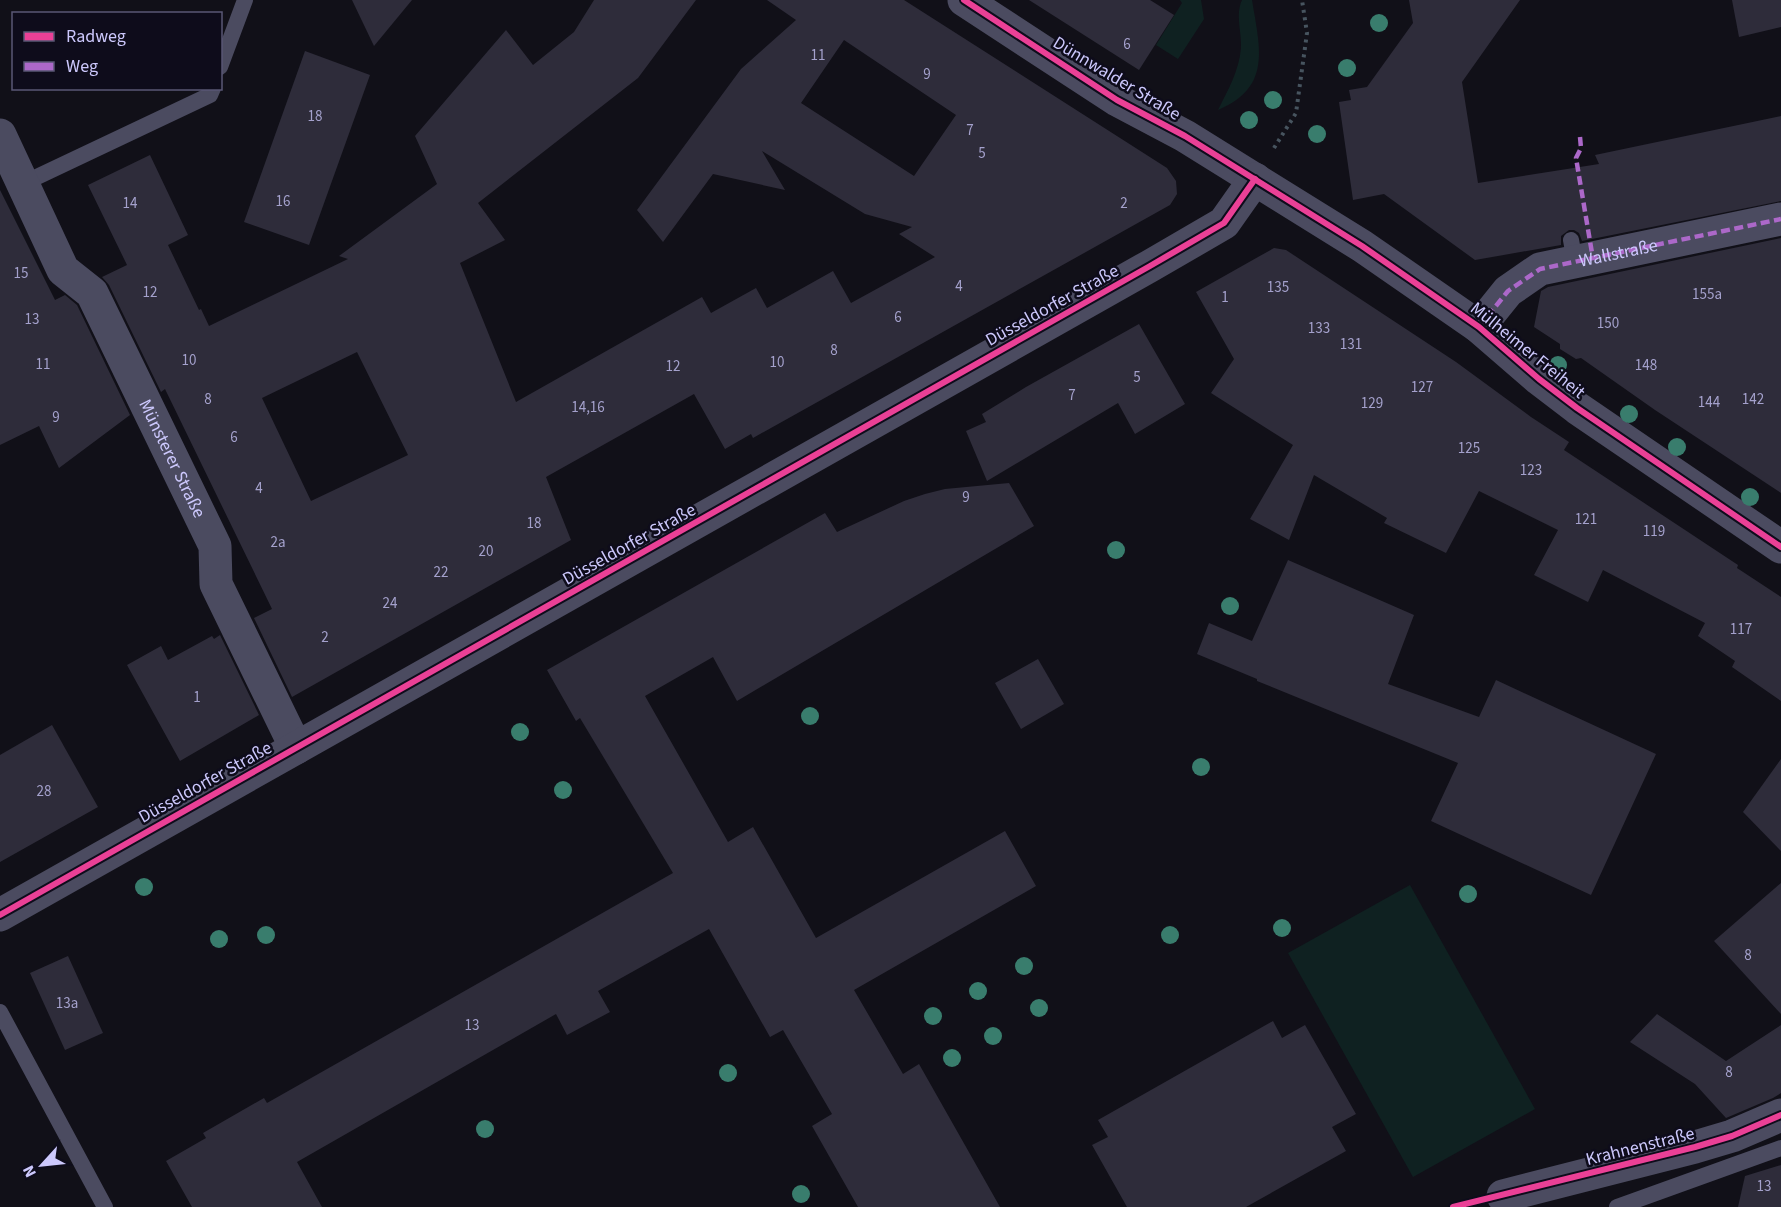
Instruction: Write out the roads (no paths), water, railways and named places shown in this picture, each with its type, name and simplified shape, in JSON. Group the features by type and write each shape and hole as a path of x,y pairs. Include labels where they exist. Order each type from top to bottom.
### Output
{"street":[{"name":"Dünnwalder Straße","path":"964,0 1117,100 1185,136 1255,179"},
{"name":"Münsterer Straße","path":"0,135 63,270 92,293 215,546 216,584 296,748"},
{"name":"Mülheimer Freiheit","path":"1255,179 1333,226 1479,327 1539,379 1577,408 1781,547"},
{"name":"Düsseldorfer Straße","path":"0,915 1224,223 1255,179"},
{"name":"Wallstraße","path":"1479,327 1508,291 1540,269 1573,251 1781,219"},
{"name":"Krahnenstraße","path":"1503,1196 1695,1147 1732,1136 1781,1116"}],"lane":[{"path":"222,61 245,0"},
{"path":"22,184 210,95 212,90"},
{"path":"0,1012 105,1207"},
{"path":"1617,1207 1781,1148"}]}
